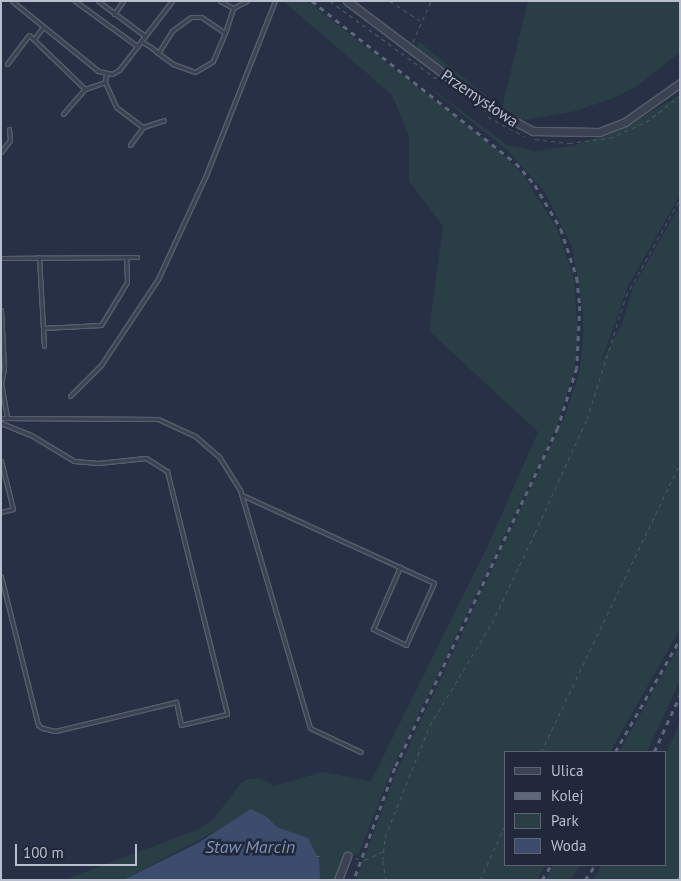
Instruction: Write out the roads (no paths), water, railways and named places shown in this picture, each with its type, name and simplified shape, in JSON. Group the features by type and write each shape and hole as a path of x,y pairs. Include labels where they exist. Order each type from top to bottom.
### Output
{"street":[{"name":"Przemysłowa","path":"347,1 489,108 533,131 599,132 625,122 680,83"},
{"path":"338,880 347,856"}],"lane":[{"path":"12,1 98,71 106,74 119,70 172,1"},
{"path":"75,1 137,46"},
{"path":"98,1 145,36"},
{"path":"114,14 124,1"},
{"path":"220,1 233,8"},
{"path":"141,41 158,53 195,72 213,61 233,8 247,1"},
{"path":"70,396 101,365 158,279 206,175 275,1"},
{"path":"158,53 172,31 191,17 201,17 225,33"},
{"path":"34,39 43,27"},
{"path":"7,64 29,35 85,89"},
{"path":"106,74 105,82 116,107 143,127"},
{"path":"63,114 85,89 105,82"},
{"path":"130,145 143,127 164,120"},
{"path":"1,152 10,140 9,129"},
{"path":"43,328 102,325 127,282 126,256"},
{"path":"39,257 44,346"},
{"path":"1,258 137,257"},
{"path":"1,310 4,344 1,383 7,417"},
{"path":"1,418 158,419 195,436 220,458 242,496 310,728 361,752"},
{"path":"1,422 31,434 74,461 98,463 146,458 166,471 227,714 181,725 176,702 55,730 42,728 38,725 1,577"},
{"path":"1,461 13,509 1,512"},
{"path":"242,496 400,567 434,583 406,645 373,629 400,567"}],"water":[{"name":"Staw Marcin","path":"251,809 267,817 277,827 308,838 319,860 320,880 123,880 198,843"}],"waterway":[{"path":"677,880 680,875"}],"railway":[{"path":"312,1 516,163 535,185 561,229 577,278 580,306 577,368 558,428 395,768 354,880"},
{"path":"616,751 680,639"},
{"path":"654,751 680,695"},
{"path":"542,880 550,866"},
{"path":"585,880 594,866"}]}
